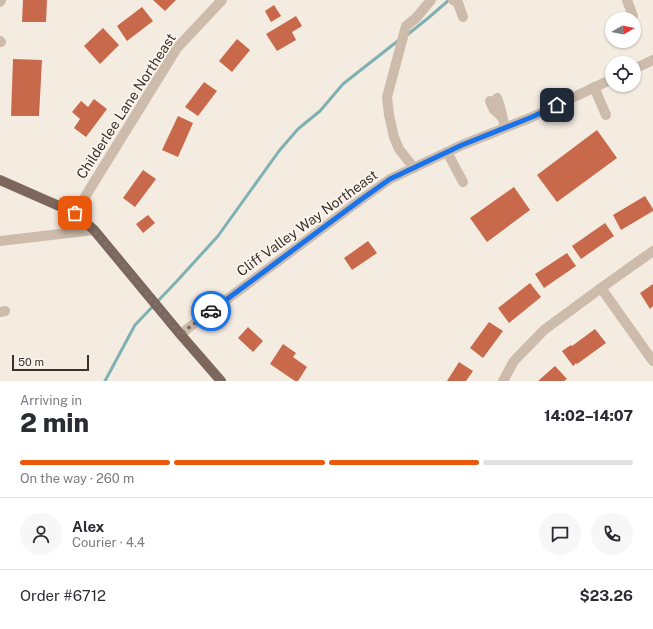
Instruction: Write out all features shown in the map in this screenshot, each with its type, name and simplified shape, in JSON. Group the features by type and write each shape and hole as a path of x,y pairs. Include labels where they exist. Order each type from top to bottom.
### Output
{"main road":[{"path":"0,180 75,213 94,230 181,335 222,381"}],"street":[{"name":"Childerlee Lane Northeast","path":"75,213 177,48 222,0"},
{"path":"414,168 399,149 394,137 387,97 406,26 416,18 431,0"},
{"path":"453,0 458,3 464,17"},
{"path":"627,0 632,12"},
{"path":"641,66 653,60"},
{"name":"Cliff Valley Way Northeast","path":"181,335 193,324 390,179 462,145 532,117 605,82"},
{"path":"594,87 606,115"},
{"path":"494,99 494,110 501,116 505,128"},
{"path":"447,152 463,182"},
{"path":"0,241 94,230"},
{"path":"503,381 514,361 544,330 653,251"},
{"path":"601,288 653,361"}],"building":[{"path":"23,0 47,0 46,22 22,22"},
{"path":"153,0 176,0 165,11"},
{"path":"274,5 281,16 271,22 265,11"},
{"path":"142,7 153,21 127,41 117,26"},
{"path":"296,16 302,26 292,32 296,40 277,51 266,34"},
{"path":"103,28 119,45 100,64 84,46"},
{"path":"237,39 250,50 232,72 219,61"},
{"path":"13,59 42,60 39,116 11,116"},
{"path":"204,82 217,91 198,116 185,107"},
{"path":"94,99 107,109 86,137 74,128 80,119 72,112 81,101 88,107"},
{"path":"178,116 193,123 178,157 162,150"},
{"path":"597,130 617,158 557,202 537,175"},
{"path":"143,170 156,179 135,207 123,198"},
{"path":"514,187 530,210 487,242 470,218"},
{"path":"645,196 653,211 621,230 613,215"},
{"path":"148,215 155,223 143,233 136,224"},
{"path":"605,223 614,236 581,259 572,246"},
{"path":"368,241 377,253 352,270 344,258"},
{"path":"567,253 576,266 544,288 535,274"},
{"path":"530,283 541,297 509,323 498,308"},
{"path":"653,284 653,306 650,309 640,293"},
{"path":"489,322 503,331 483,358 470,348"},
{"path":"248,327 263,341 253,352 238,338"},
{"path":"595,329 606,343 573,366 562,351 571,345 572,346"},
{"path":"283,344 296,353 293,357 307,367 298,381 295,381 270,364"},
{"path":"459,362 473,371 466,381 447,381"},
{"path":"555,366 567,379 564,381 538,381"}],"waterway":[{"path":"407,35 449,0"},
{"path":"105,381 135,325 218,236 279,151 298,129 320,111 343,84 399,40"}],"way so far":[{"path":"75,213 94,230 181,335 211,311"}],"route":[{"path":"211,311 390,179 462,145 532,117 557,105"}]}
